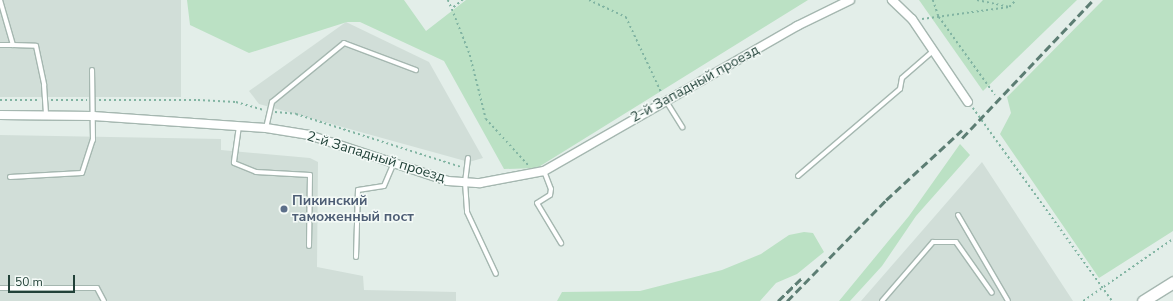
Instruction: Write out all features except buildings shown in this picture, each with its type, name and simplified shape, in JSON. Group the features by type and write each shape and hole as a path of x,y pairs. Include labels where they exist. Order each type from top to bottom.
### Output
{"main road":[{"path":"1143,301 1173,282"}],"street":[{"name":"2-й Западный проезд","path":"0,114 93,116 266,128 309,135 448,180 480,183 540,172 797,26 850,0"},
{"path":"892,0 912,19 932,52 968,102"}],"lane":[{"path":"0,0 12,45"},
{"path":"266,128 272,102 344,43 416,70"},
{"path":"0,45 36,46 46,115"},
{"path":"798,176 900,89 902,78 932,52"},
{"path":"10,177 82,173 93,140 92,70"},
{"path":"665,100 682,127"},
{"path":"239,125 234,163 256,172 310,175 309,246"},
{"path":"468,158 465,182 467,212 496,274"},
{"path":"356,257 358,190 384,186 394,163"},
{"path":"540,172 551,189 550,195 537,203 561,243"},
{"path":"958,215 1008,301"},
{"path":"882,301 933,242 956,242 992,294"},
{"path":"0,288 98,288 104,301"}],"path":[{"path":"448,0 470,55 486,119 540,172"},
{"path":"452,9 463,0"},
{"path":"589,0 626,16 665,100"},
{"path":"933,0 939,17 995,94"},
{"path":"977,0 1009,7"},
{"path":"912,19 939,17 1009,7 1016,0"},
{"path":"0,100 206,100 236,102 270,112 296,114 466,169"},
{"path":"968,102 1112,301"},
{"path":"1083,301 1101,287 1173,239"}],"shaded area":[{"path":"0,0 181,0 181,97 0,97"},
{"path":"346,22 429,62 483,158 469,162 259,104 249,91"},
{"path":"0,135 221,139 221,150 310,158 318,162 317,267 363,276 364,290 456,292 456,301 0,301"},
{"path":"982,162 1073,301 861,301"}],"green space":[{"path":"187,0 404,0 426,31 466,0 808,0 537,168 504,169 444,61 360,22 347,22 249,53 190,25"},
{"path":"919,0 1077,0 983,91"},
{"path":"1103,0 1173,0 1173,231 1099,278 1000,134 1011,113 1007,97"},
{"path":"960,144 970,155 916,216 882,266 850,301 839,301 909,216"},
{"path":"804,232 813,233 824,252 797,274 776,283 760,301 557,301 562,292 640,291 722,270 761,254 789,235"}],"railway":[{"path":"962,138 1093,0"},
{"path":"787,301 886,200 962,130"},
{"path":"778,301 801,279"}],"place":[{"name":"Пикинский таможенный пост","path":"284,209"}]}
